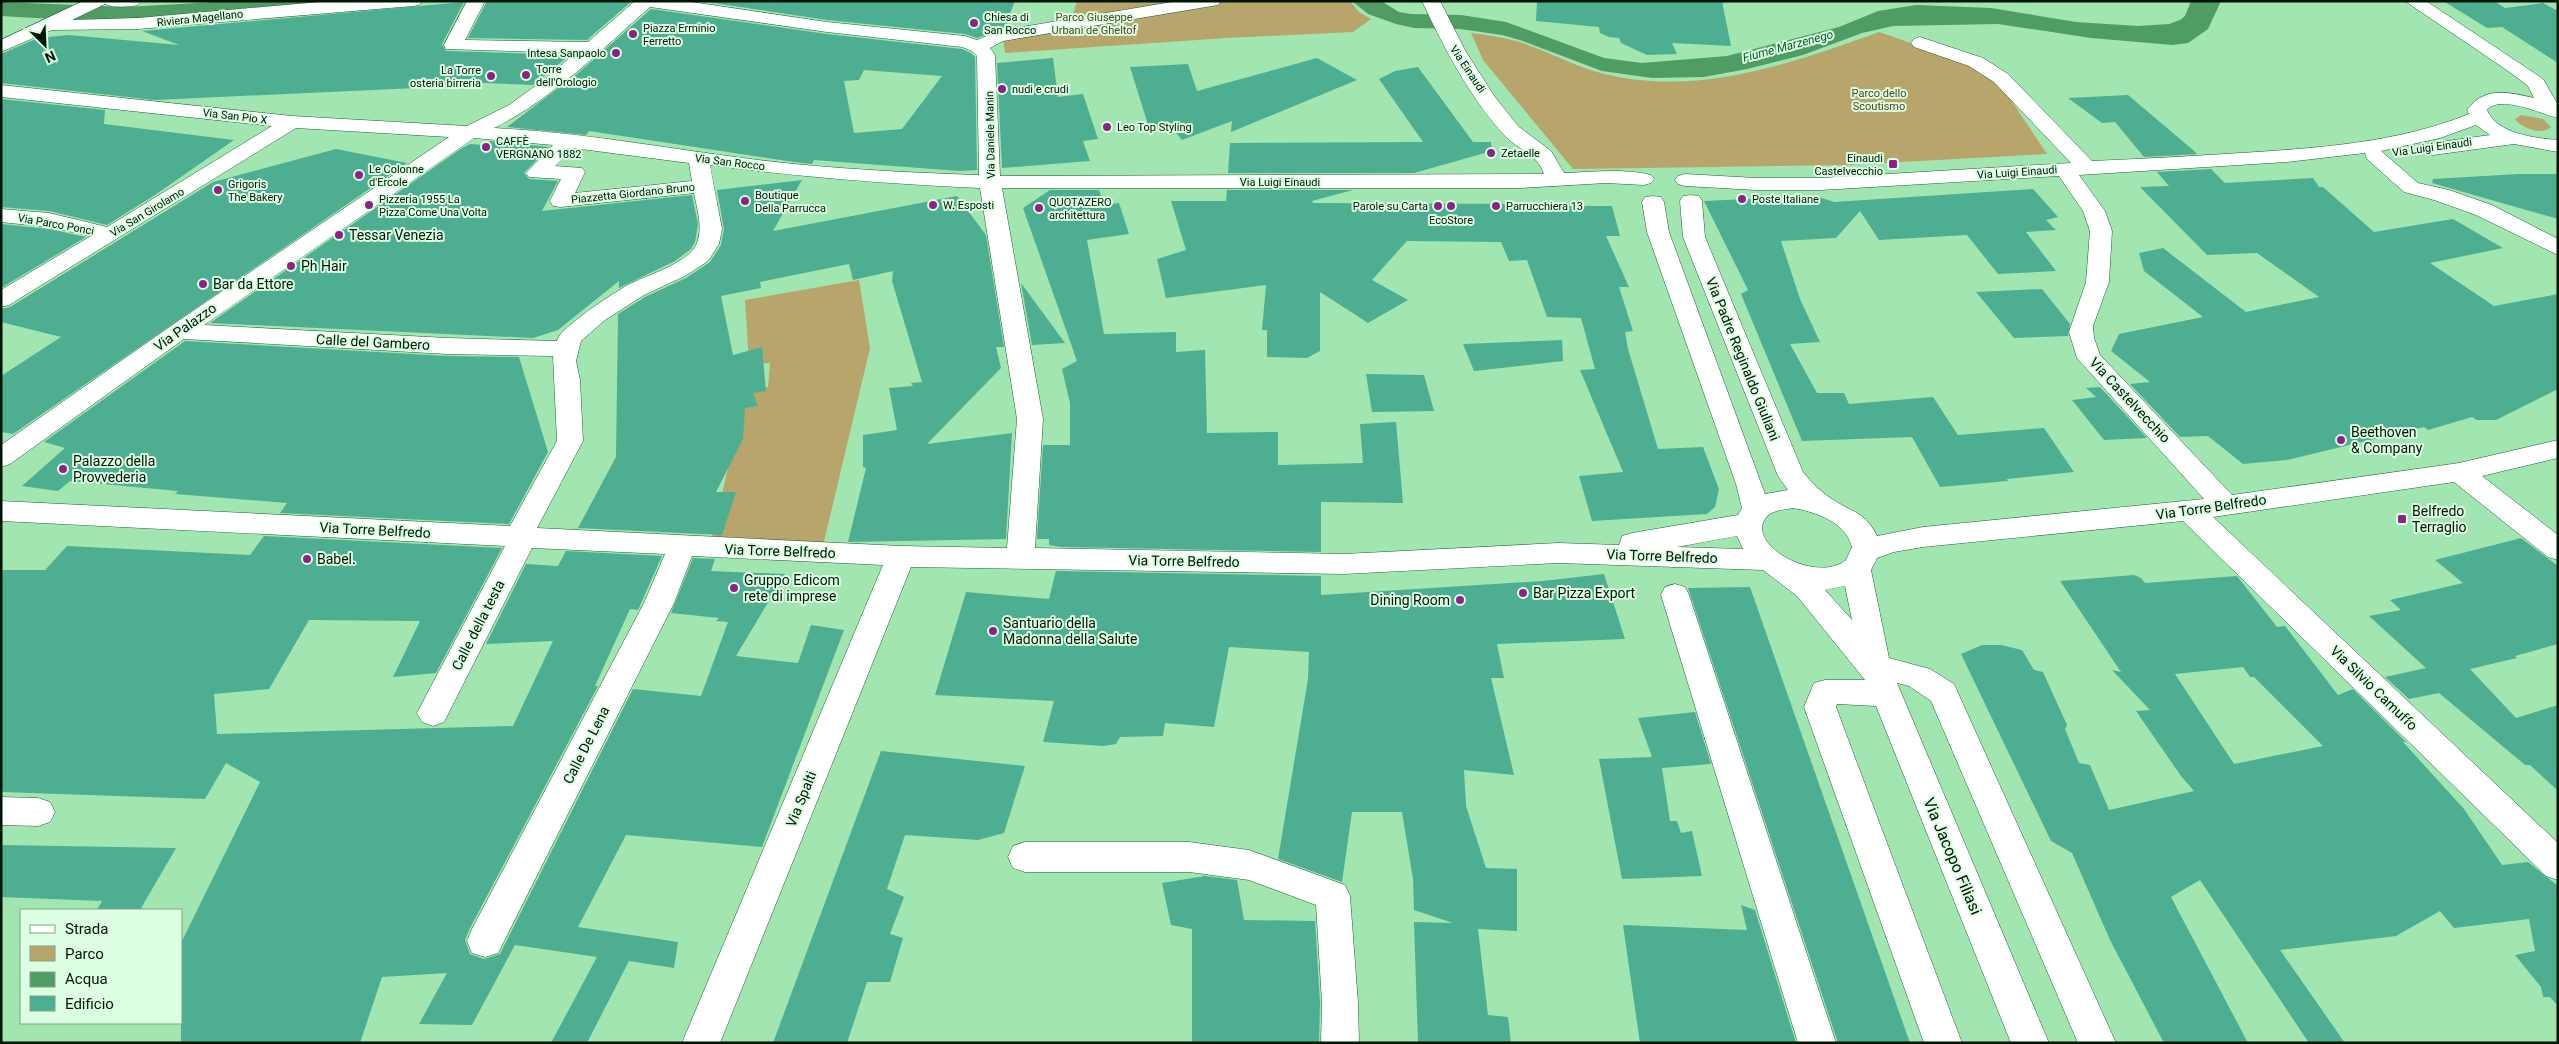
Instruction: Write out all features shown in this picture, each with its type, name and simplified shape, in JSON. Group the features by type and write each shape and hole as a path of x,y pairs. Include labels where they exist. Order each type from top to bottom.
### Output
{"street":[{"path":"112,1 132,1"},
{"name":"Riviera Magellano","path":"52,22 103,26 130,25 240,14 413,1"},
{"path":"476,1 453,45 590,48"},
{"path":"470,132 516,109 556,80 641,2 827,27 965,42 979,47 998,36 1068,17 1212,1"},
{"name":"Via Einaudi","path":"1431,1 1452,46 1513,133"},
{"path":"2414,1 2536,83 2553,110"},
{"path":"1,47 92,4"},
{"name":"Via Castelvecchio","path":"1920,43 1976,62 2000,78 2076,168 2100,224 2101,250 2095,296 2080,326 2081,340 2089,358 2226,506"},
{"name":"Via Daniele Manin","path":"979,47 986,55 988,65 990,182 1030,418 1020,558"},
{"path":"2483,109 2494,88 2498,69 2489,52"},
{"path":"2536,83 2558,85"},
{"name":"Via San Pio X","path":"1,91 292,122 470,132"},
{"path":"2483,109 2515,100 2553,110"},
{"path":"2483,109 2493,128 2524,140 2558,146"},
{"name":"Via Luigi Einaudi","path":"990,182 1563,181 1584,185 1621,186 1821,184 2287,156 2348,150 2434,134 2483,109"},
{"name":"Via San Girolamo","path":"1,300 292,122"},
{"name":"Via San Rocco","path":"470,132 570,140 794,170 892,178 990,182"},
{"name":"Via Palazzo","path":"1,458 179,331 470,132"},
{"path":"1520,182 1512,139 1513,133 1540,150 1563,181"},
{"path":"2326,135 2348,150"},
{"name":"Piazzetta Giordano Bruno","path":"570,140 536,173 575,172 561,201 703,186"},
{"path":"2524,140 2558,162"},
{"name":"Via Luigi Einaudi","path":"2348,150 2374,154 2524,140"},
{"path":"2374,154 2411,188 2441,195 2484,210 2558,248"},
{"path":"567,349 570,338 597,315 636,290 677,271 700,256 708,244 710,229 698,158"},
{"path":"1663,186 1658,232 1749,484 1752,517 1750,538 1759,554 1775,566 1811,579 1828,579 1844,576 1860,560 1862,537 1856,527 1841,513 1821,504 1803,499 1784,499 1768,502 1752,517"},
{"name":"Via Padre Reginaldo Giuliani","path":"1663,186 1694,237 1791,476 1806,493 1821,504"},
{"name":"Via Parco Ponci","path":"1,214 49,220 110,234"},
{"name":"Calle del Gambero","path":"179,331 447,346 567,349"},
{"name":"Calle della testa","path":"433,713 570,441 568,380 564,361 567,349"},
{"name":"Via Torre Belfredo","path":"1860,560 1891,542 1923,537 2190,512 2459,472 2558,449"},
{"path":"2459,472 2558,550"},
{"name":"Via Torre Belfredo","path":"1,511 682,547 901,556 1344,564 1558,553 1702,533 1752,517"},
{"name":"Via Silvio Camuffo","path":"2190,512 2558,865"},
{"name":"Calle De Lena","path":"485,941 656,610 682,547"},
{"name":"Via Torre Belfredo","path":"1558,553 1775,566"},
{"name":"Via Spalti","path":"701,1043 901,556"},
{"name":"Via Jacopo Filiasi","path":"1860,560 1881,683 2030,1043"},
{"name":"Via Jacopo Filiasi","path":"1775,566 1807,588 1881,683"},
{"path":"1675,595 1817,1043"},
{"path":"1942,1043 1820,707 1825,692 1843,691 1881,683 1897,670 1915,674 1943,693 2096,1043"},
{"path":"1,811 38,812"},
{"path":"1025,857 1189,857 1249,865 1333,896 1340,1003 1340,1043"}],"green space":[{"name":"Parco Giuseppe Urbani de Gheltof","path":"1077,1 1350,1 1359,12 1371,19 1353,32 1227,38 1005,53 1003,38 1069,27"},
{"name":"Parco dello Scoutismo","path":"1879,32 1972,64 1997,79 2047,154 1846,165 1573,169 1483,60 1471,33 1516,41 1605,74 1640,80 1675,82 1709,79 1779,65"},
{"path":"2521,115 2543,119 2551,127 2542,131 2527,128 2515,119"},
{"path":"859,280 870,348 823,546 711,542 746,390 768,387 770,363 749,364 745,300"}],"water":[{"path":"233,1 329,1 141,18 71,20 1,16 1,2 126,7"},
{"name":"Fiume Marzenego","path":"1352,1 1381,1 1399,12 1411,14 1461,15 1506,22 1604,58 1642,63 1727,56 1839,27 1878,11 1916,5 1991,8 2076,22 2138,26 2169,24 2180,20 2185,16 2191,1 2221,1 2208,29 2188,43 2173,45 2091,38 1998,24 1893,26 1862,33 1803,55 1747,69 1704,77 1652,78 1602,71 1502,35 1460,29 1414,28 1396,24 1368,14"}],"building":[{"path":"487,1 632,1 587,40 468,38"},
{"path":"700,1 1015,1 1004,28 977,38 965,34 827,20"},
{"path":"1537,1 1722,1 1731,46 1672,43 1677,54 1647,55 1621,43 1619,38 1609,37 1600,33 1599,27 1536,21"},
{"path":"2494,1 2505,8 2543,3 2558,11 2558,63 2502,27 2487,28 2445,2"},
{"path":"464,2 442,44 446,51 570,55 533,85 462,82 459,86 155,100 1,83 1,54 38,38 69,35 179,45 142,31"},
{"path":"651,9 827,34 962,49 975,57 977,170 959,171 814,160 812,164 589,131 586,135 507,127 577,74","holes":["864,70 942,76 902,129 854,133 844,81 859,80"]},
{"path":"1053,58 1058,97 1083,94 1098,139 1083,141 1090,161 1002,168 997,63"},
{"path":"1317,58 1357,80 1231,132 1232,121 1182,140 1172,128 1150,131 1130,67 1188,64 1197,91"},
{"path":"1418,67 1473,142 1491,142 1492,151 1414,173 1228,173 1230,143 1423,142 1379,79 1395,71"},
{"path":"2128,95 2197,154 2144,157 2115,122 2102,123 2068,98"},
{"path":"1,99 105,110 104,124 234,140 155,195 107,225 49,211 1,207"},
{"path":"490,141 549,147 524,173 529,179 558,181 542,211 692,195 698,224 695,242 691,249 675,261 619,288 619,281 558,330 533,338 210,323 462,148 470,144 485,145"},
{"path":"336,149 407,163 13,434 1,432 1,376 61,337 1,322 1,309 10,307 213,182"},
{"path":"2211,169 2225,183 2313,178 2319,187 2323,187 2374,232 2453,219 2503,248 2430,263 2494,306 2558,294 2558,389 2496,420 2477,420 2472,417 2428,430 2424,427 2287,460 2243,464 2208,436 2180,437 2130,384 2150,382 2111,351 2119,334 2203,317 2144,271 2139,253 2163,248 2246,312 2319,297 2257,253 2207,255 2140,187 2169,186 2157,172"},
{"path":"2518,174 2558,174 2558,219 2432,183 2433,179"},
{"path":"802,180 773,231 957,196 986,235 1004,347 996,347 1001,368 927,444 1012,433 1006,539 848,542 866,468 863,467 863,435 897,430 889,388 913,386 911,383 922,382 892,281 893,271 853,280 849,264 760,282 761,288 721,296 733,355 762,347 766,391 753,393 758,406 745,408 743,439 716,492 736,492 722,535 578,528 616,457 618,314 645,297 686,278 710,262 721,245 724,229 717,190"},
{"path":"2033,189 2058,217 2046,220 2056,230 2026,232 2056,271 1998,274 1967,235 1879,240 1860,211 1836,238 1781,241 1800,299 1820,342 1790,344 1817,393 1844,393 1849,404 1933,397 1958,435 2044,428 2074,472 2007,479 2008,481 1940,487 1912,437 1802,441 1741,294 1748,290 1704,201 1816,196 1834,202"},
{"path":"1050,190 1099,190 1104,205 1119,203 1129,234 1087,240 1104,334 1176,332 1176,352 1205,350 1207,433 1278,432 1278,465 1363,463 1360,424 1396,422 1403,503 1321,502 1321,552 1061,547 1049,545 1049,539 1037,539 1043,445 1070,445 1070,403 1062,369 1077,361 1023,208"},
{"path":"1227,190 1353,190 1312,201 1313,203 1612,206 1620,236 1606,236 1629,287 1619,287 1633,331 1625,332 1628,349 1658,449 1703,447 1719,489 1715,507 1707,514 1592,521 1579,476 1623,472 1580,370 1595,369 1581,318 1547,317 1527,260 1509,261 1501,242 1407,241 1372,280 1408,300 1368,323 1320,292 1320,351 1307,358 1267,357 1267,330 1262,330 1266,285 1166,298 1157,259 1186,250 1171,201 1226,201"},
{"path":"1,224 49,229 86,237 1,288"},
{"path":"1021,283 1065,343 1032,345"},
{"path":"2042,289 2070,324 2068,336 2014,338 1976,292"},
{"path":"1562,340 1563,361 1474,371 1463,344"},
{"path":"185,341 447,356 519,357 548,452 509,524 280,513 287,503 175,494 178,491 70,481 58,491 22,486 65,448 44,442"},
{"path":"1366,374 1424,375 1434,411 1372,412"},
{"path":"2100,387 2147,438 2104,440 2072,400 2096,397 2086,388"},
{"path":"264,536 502,548 436,673 393,677 420,621 309,620 269,689 214,694 217,734 513,726 553,641 486,644 526,564 558,566 566,551 662,556 638,610 630,609 595,686 598,686 470,928 465,940 470,954 484,959 500,954 633,689 701,696 728,622 716,621 719,618 671,613 693,558 715,559 711,571 785,574 736,656 798,663 811,625 844,630 762,847 626,835 578,927 678,942 674,968 629,961 587,1043 551,1043 597,957 515,945 472,1025 419,1024 447,973 382,977 360,1043 181,1043 182,941 260,782 226,763 205,799 1,792 1,570 45,570 67,546 250,555"},
{"path":"2521,538 2558,566 2558,644 2515,656 2517,658 2470,669 2516,718 2558,705 2558,791 2530,765 2525,765 2439,693 2409,699 2385,677 2426,668 2369,616 2401,610 2390,600 2463,583 2435,560"},
{"path":"1056,571 1321,576 1321,595 1543,581 1604,574 1625,639 1497,644 1504,678 1491,678 1514,775 1464,770 1466,806 1486,868 1517,869 1517,931 1478,929 1488,1015 1508,1017 1511,1043 1418,1043 1414,922 1453,923 1414,910 1413,879 1402,812 1352,812 1342,882 1278,859 1308,679 1309,652 1229,647 1214,727 1165,723 1163,736 1120,737 1116,744 1104,746 1043,742 1054,701 935,695 966,592 1049,599"},
{"path":"2134,575 2141,578 2145,583 2237,576 2277,627 2285,626 2338,695 2353,689 2406,742 2403,742 2464,809 2502,865 2528,862 2558,886 2558,1006 2550,997 2543,997 2541,987 2515,955 2535,951 2529,919 2454,928 2440,911 2396,936 2280,950 2345,1043 2309,1043 2200,880 2171,897 2248,1043 2164,1043 2110,940 2072,853 2051,841 1961,654 1982,645 2001,645 2022,650 2034,670 2043,672 2067,725 2065,729 2079,763 2090,765 2109,810 2194,791 2181,776 2136,711 2150,710 2112,670 2121,672 2060,581","holes":["2243,667 2250,677 2254,677 2323,746 2234,764 2175,674"]},
{"path":"1750,587 1910,1043 1838,1043 1688,588"},
{"path":"1695,712 1711,764 1662,768 1670,821 1677,821 1681,833 1692,831 1702,876 1622,879 1599,759 1652,757 1638,718"},
{"path":"881,751 1025,766 1004,833 978,840 905,835 887,889 904,897 890,934 903,938 890,982 867,982 847,1043 773,1043"},
{"path":"1,845 176,848 141,909 98,909 102,901 1,897"},
{"path":"1205,876 1237,880 1244,920 1315,921 1320,1003 1319,1043 1192,1043 1192,929 1171,925 1162,883"},
{"path":"1741,905 1755,910 1796,1043 1640,1043 1623,925 1747,930"}],"place":[{"name":"Chiesa di San Rocco","path":"974,23"},
{"name":"Piazza Erminio Ferretto","path":"633,34"},
{"name":"Intesa Sanpaolo","path":"616,53"},
{"name":"Torre dell'Orologio","path":"526,75"},
{"name":"La Torre osteria birreria","path":"491,76"},
{"name":"nudi e crudi","path":"1002,89"},
{"name":"Leo Top Styling","path":"1107,127"},
{"name":"CAFFÈ VERGNANO 1882","path":"486,147"},
{"name":"Zetaelle","path":"1491,153"},
{"name":"Einaudi Castelvecchio","path":"1893,164"},
{"name":"Le Colonne d'Ercole","path":"359,175"},
{"name":"Grigoris The Bakery","path":"218,190"},
{"name":"Poste Italiane","path":"1742,199"},
{"name":"Boutique Della Parrucca","path":"745,201"},
{"name":"Pizzeria 1955 La Pizza Come Una Volta","path":"369,205"},
{"name":"W. Esposti","path":"933,205"},
{"name":"Parole su Carta","path":"1438,206"},
{"name":"EcoStore","path":"1451,206"},
{"name":"Parrucchiera 13","path":"1496,206"},
{"name":"QUOTAZERO architettura","path":"1039,208"},
{"name":"Tessar Venezia","path":"339,235"},
{"name":"Ph Hair","path":"291,266"},
{"name":"Bar da Ettore","path":"203,284"},
{"name":"Beethoven & Company","path":"2341,440"},
{"name":"Palazzo della Provvederia","path":"63,469"},
{"name":"Belfredo Terraglio","path":"2402,519"},
{"name":"Babel.","path":"307,559"},
{"name":"Gruppo Edicom rete di imprese","path":"734,588"},
{"name":"Bar Pizza Export","path":"1523,593"},
{"name":"Dining Room","path":"1460,600"},
{"name":"Santuario della Madonna della Salute","path":"993,631"}]}
